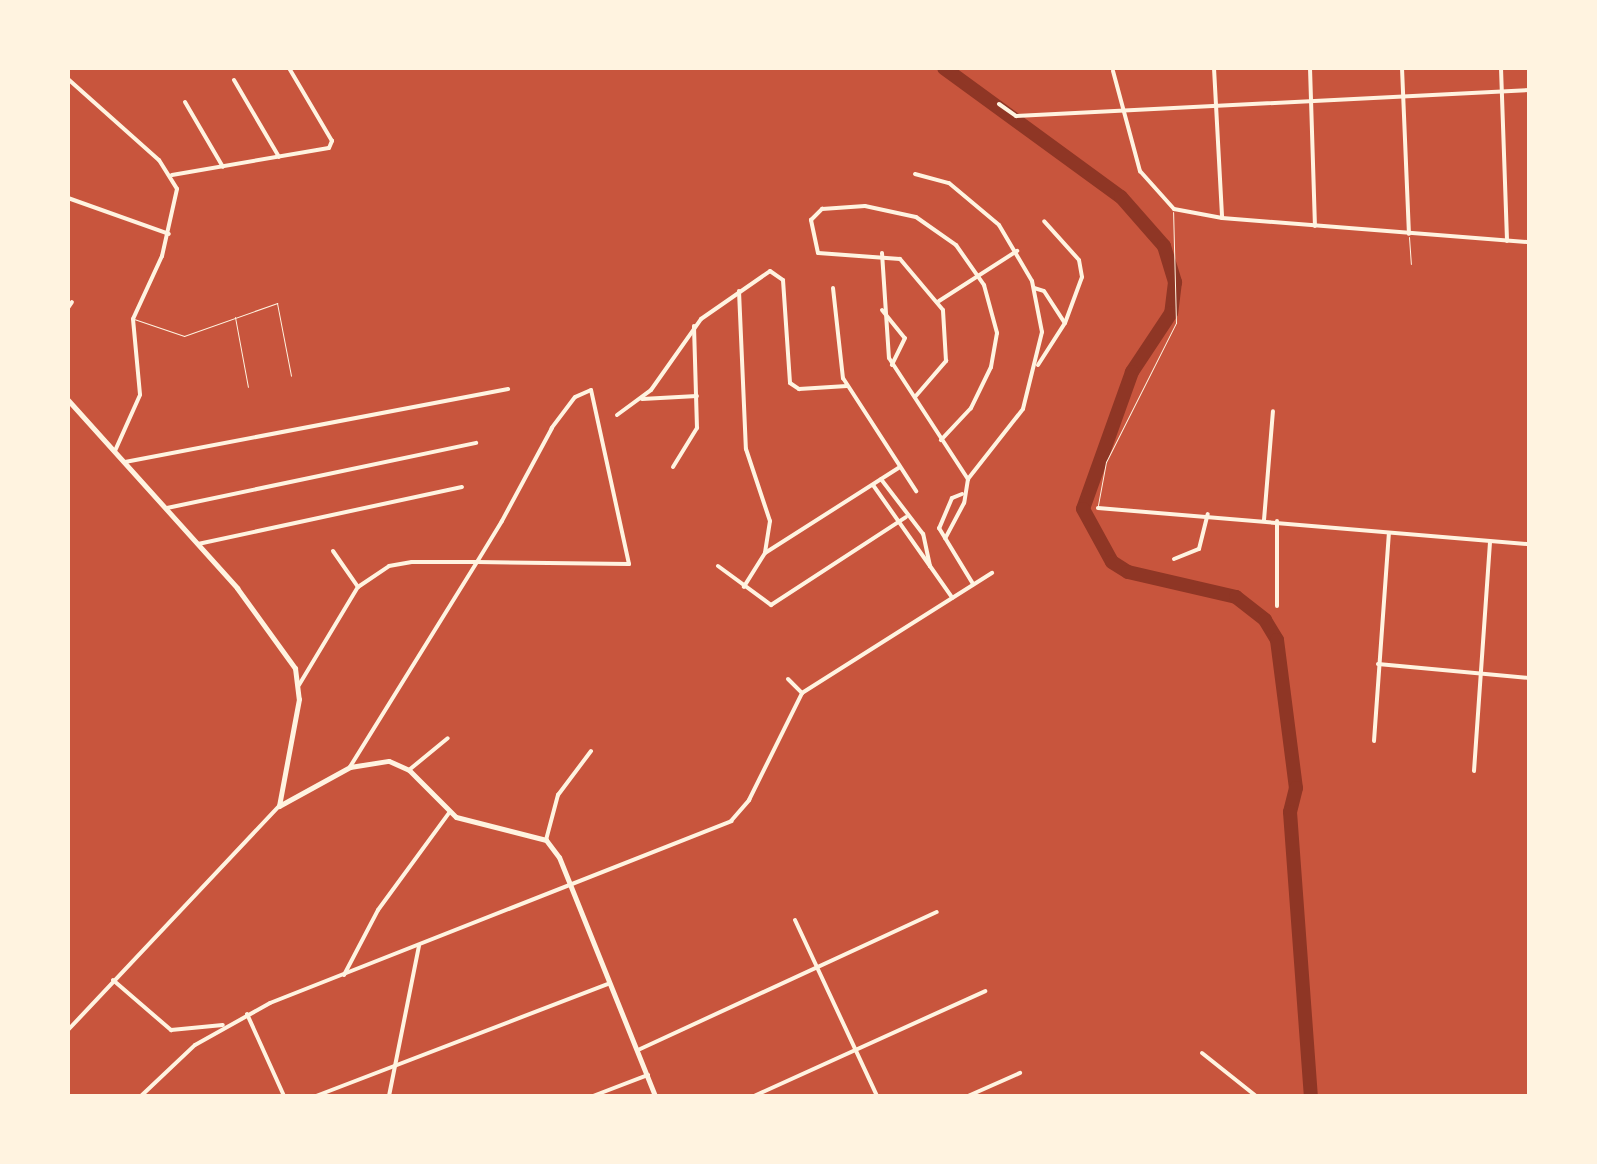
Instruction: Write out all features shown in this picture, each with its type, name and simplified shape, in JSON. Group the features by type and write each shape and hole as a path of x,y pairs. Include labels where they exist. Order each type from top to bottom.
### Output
{"street":[{"path":"172,175 332,145 289,68"},
{"path":"1214,68 1222,218"},
{"path":"1310,68 1316,226"},
{"path":"1402,68 1409,234"},
{"path":"1500,68 1507,241"},
{"path":"1113,71 1119,108 1140,171 1174,209 1222,218 1530,242"},
{"path":"68,79 172,175 177,199 169,234 133,318 138,404 114,452"},
{"path":"234,80 279,157"},
{"path":"999,104 1016,116 1530,90"},
{"path":"185,102 223,166"},
{"path":"915,174 963,192 1018,250 1034,288 1042,332 1038,366"},
{"path":"68,198 169,234"},
{"path":"915,397 939,375 948,353 948,324 939,302 908,264 882,253 821,255 813,246 811,220 836,206 904,213 947,237 979,274 995,321 994,356 971,408 941,440"},
{"path":"944,538 964,503 962,494 968,478 1016,422 1038,366 1065,322 1081,283 1081,265 1058,230 1044,221"},
{"path":"939,302 1018,250"},
{"path":"882,253 882,310 892,365 968,478"},
{"path":"617,415 642,399 694,326 766,272 779,273 790,383 799,389 847,386"},
{"path":"834,288 837,359 847,386 916,491"},
{"path":"1034,288 1044,291 1065,322"},
{"path":"739,292 746,449 768,502 765,553"},
{"path":"68,308 72,302"},
{"path":"882,310 905,338 892,365"},
{"path":"673,467 696,436 694,326"},
{"path":"124,462 508,389"},
{"path":"279,806 299,685 358,587 400,563 477,562 629,564 591,390 562,414 477,562 350,767"},
{"path":"642,399 696,396"},
{"path":"68,400 198,544 274,636 299,685"},
{"path":"1264,520 1274,412"},
{"path":"166,509 476,443"},
{"path":"744,587 765,553 900,468"},
{"path":"881,480 926,539 930,566"},
{"path":"873,484 952,598"},
{"path":"198,544 462,487"},
{"path":"962,494 952,498 939,528 973,584"},
{"path":"1098,508 1208,514 1490,543 1529,543"},
{"path":"1174,559 1199,549 1208,514"},
{"path":"718,566 744,587 774,603 906,517"},
{"path":"1277,521 1277,606"},
{"path":"1374,742 1388,534"},
{"path":"914,545 926,539"},
{"path":"1474,771 1490,543"},
{"path":"333,550 358,587"},
{"path":"141,1096 181,1056 248,1014 571,888 738,816 802,693 992,572"},
{"path":"1378,664 1530,678"},
{"path":"788,679 802,693"},
{"path":"409,770 448,738"},
{"path":"592,751 558,795 546,840 571,888 655,1096"},
{"path":"68,1030 279,806 350,767 379,760 409,770 450,813 546,840"},
{"path":"344,975 378,910 450,813"},
{"path":"638,1050 937,912"},
{"path":"795,920 878,1096"},
{"path":"389,1096 419,946"},
{"path":"113,980 171,1030 228,1025"},
{"path":"316,1096 610,983"},
{"path":"754,1096 985,991"},
{"path":"248,1014 284,1096"},
{"path":"1202,1053 1256,1096"},
{"path":"968,1096 1020,1073"},
{"path":"593,1096 648,1075"}],"lane":[{"path":"1098,508 1106,462 1176,323 1174,209"},
{"path":"1409,234 1411,264"},
{"path":"133,318 184,336 235,314 276,303 291,376"},
{"path":"235,314 248,387"}],"waterway":[{"path":"944,68 1121,197 1164,246 1175,282 1171,313 1132,372 1083,509 1112,562 1128,572 1236,597 1265,620 1277,640 1296,788 1290,812 1311,1096"}]}
